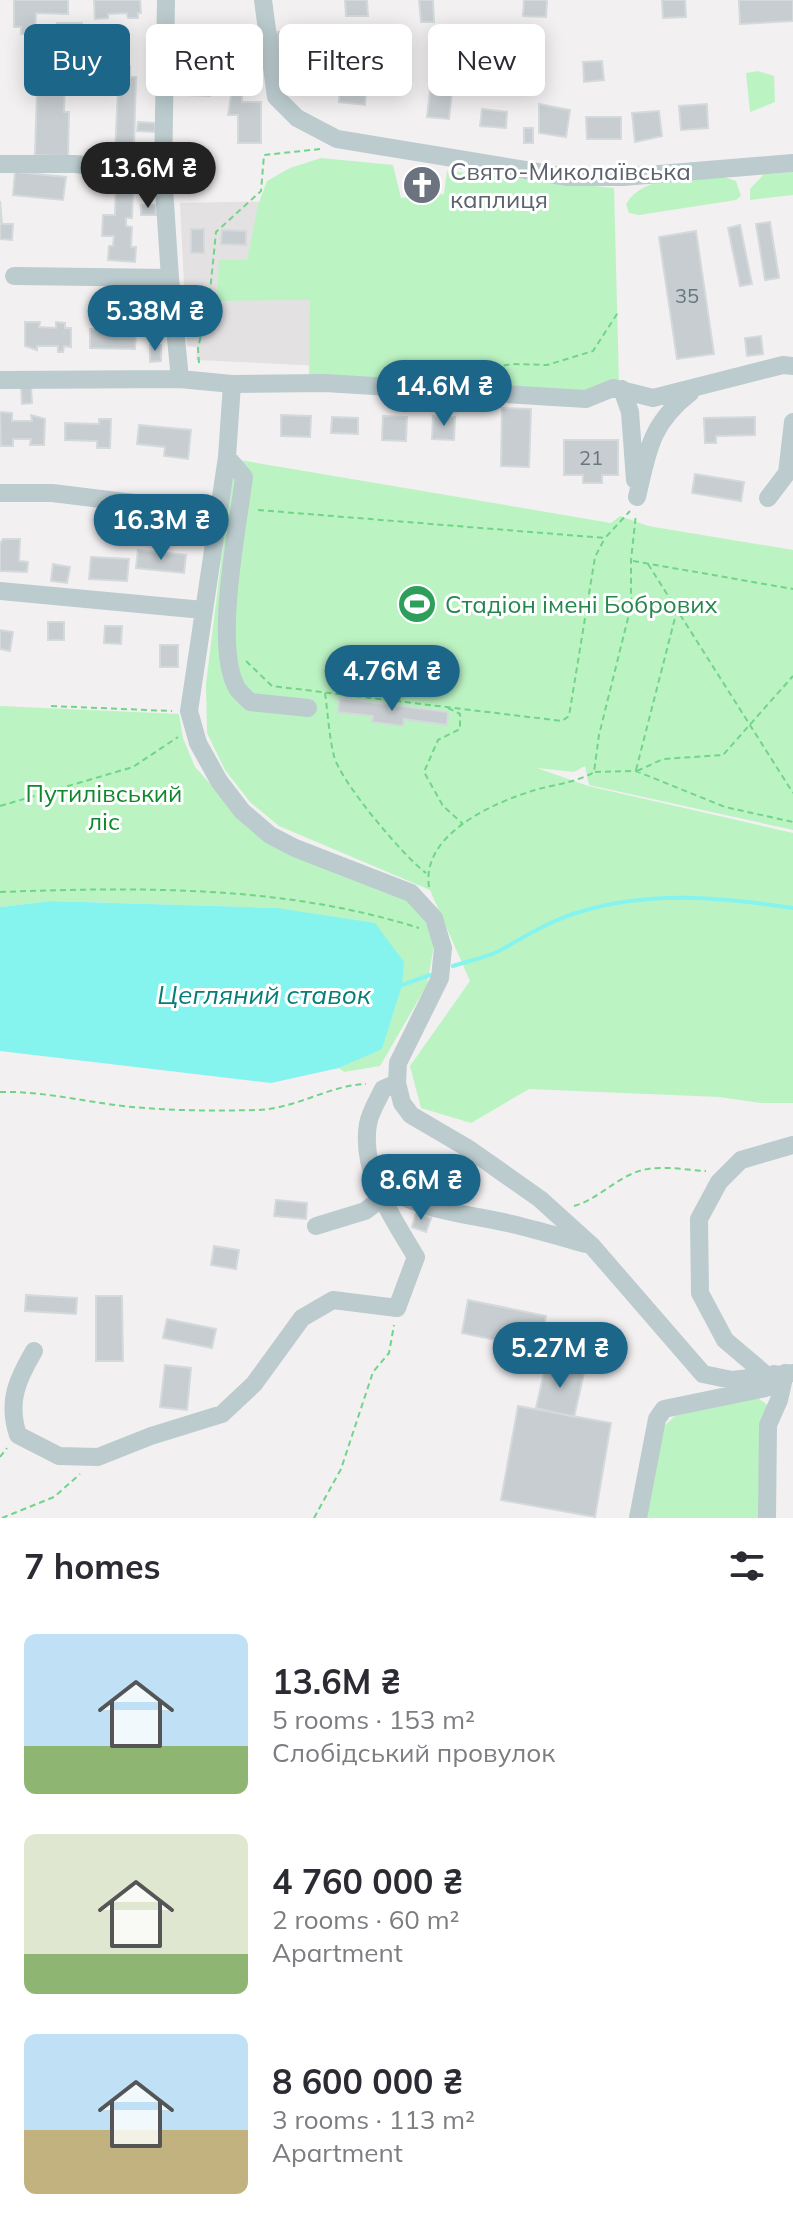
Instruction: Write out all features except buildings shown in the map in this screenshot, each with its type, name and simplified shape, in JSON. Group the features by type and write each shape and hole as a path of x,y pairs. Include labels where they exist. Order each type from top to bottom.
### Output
{"street":[{"path":"166,0 163,173 180,379"},
{"path":"263,0 276,97 329,144 568,177 623,177 793,163"},
{"path":"0,164 75,164 163,173"},
{"path":"14,276 170,278"},
{"path":"0,380 180,379 232,384 325,383 586,399 613,388 653,398 783,365 793,366"},
{"path":"34,1351 16,1381 14,1422 18,1435 59,1456 98,1457 151,1436 222,1414 254,1384 302,1318 333,1300 397,1308 416,1257 378,1190 368,1146 368,1122 390,1086 398,1063 440,978 443,957 434,918 411,893 270,835 242,811 219,781 191,719 216,513 227,457 232,384"},
{"path":"637,497 652,436 661,420 690,393 715,384"},
{"path":"622,389 630,412 637,497"},
{"path":"768,498 787,473 793,422"},
{"path":"227,457 244,477 226,625 230,667 237,688 250,702 308,708"},
{"path":"0,493 52,493 216,513"},
{"path":"0,591 203,610"},
{"path":"390,1086 411,1115 469,1149 553,1211 592,1246 703,1374 732,1380 779,1373"},
{"path":"779,1373 725,1340 700,1293 699,1219 719,1182 741,1160 793,1145"},
{"path":"316,1226 365,1211 378,1190"},
{"path":"378,1190 430,1209 511,1224 592,1246"},
{"path":"638,1518 657,1419 664,1409 766,1388 779,1373"},
{"path":"767,1518 768,1425 779,1400 779,1373"}],"path":[{"path":"200,383 198,348 209,302 216,232 261,191 264,155 329,144"},
{"path":"408,371 467,371 513,364 547,365 593,351 619,311"},
{"path":"244,657 250,668 272,686 562,721 569,716 595,557 605,538 627,517 637,497"},
{"path":"241,508 605,538"},
{"path":"594,772 599,735 631,606 631,560 636,518"},
{"path":"631,560 793,589"},
{"path":"648,564 793,793"},
{"path":"636,771 677,610"},
{"path":"429,888 427,873 442,841 483,811 536,790 581,780 594,772 636,771 663,759 723,755 793,676"},
{"path":"324,692 334,759 378,824 413,863 427,873"},
{"path":"51,706 191,719"},
{"path":"447,708 460,714 460,729 438,740 424,772 443,806 464,825"},
{"path":"0,806 133,767 191,719"},
{"path":"636,771 725,807 793,822"},
{"path":"0,892 130,887 228,892 337,905 439,935"},
{"path":"0,1092 49,1094 122,1106 188,1110 282,1107 352,1084 390,1086"},
{"path":"553,1211 586,1203 612,1185 647,1169 709,1171"},
{"path":"314,1518 341,1469 373,1372 389,1353 397,1308"},
{"path":"2,1518 54,1497 98,1457"}],"shaded area":[{"path":"345,200 346,367 196,360 197,347 187,346 180,203"}],"green space":[{"path":"758,71 774,76 775,102 750,112 746,73"},
{"path":"321,158 393,165 401,198 444,194 447,171 614,188 619,383 585,398 309,379 310,300 217,301 219,260 247,260 258,205 267,181 290,168"},
{"path":"793,172 793,195 750,200 750,189 764,174"},
{"path":"724,177 736,181 741,196 736,200 639,215 629,213 626,204 634,194 657,182"},
{"path":"240,460 611,523 620,516 648,526 793,550 793,830 589,785 585,766 574,772 537,768 588,786 793,833 793,1103 529,1089 471,1123 421,1108 410,1066 470,981 430,890 279,826 250,802 225,770 207,733 206,684 232,473"},
{"name":"Путилівський ліс","path":"0,706 179,714 183,738 195,767 247,825 408,893 428,915 434,945 427,985 380,1066 344,1072 339,1068 382,1048 277,908 52,901 0,907"},
{"path":"756,1396 771,1408 762,1518 644,1518 660,1430 675,1416"}],"water":[{"name":"Цегляний ставок","path":"52,901 277,908 375,923 404,962 402,985 382,1049 339,1068 271,1083 0,1051 0,907"}],"waterway":[{"path":"453,966 494,953 566,917 630,901 711,899 793,908"},
{"path":"402,985 430,975"}],"place":[{"name":"Свято-Миколаївська каплиця","path":"422,185"},
{"name":"Стадіон імені Бобрових","path":"417,604"}]}
